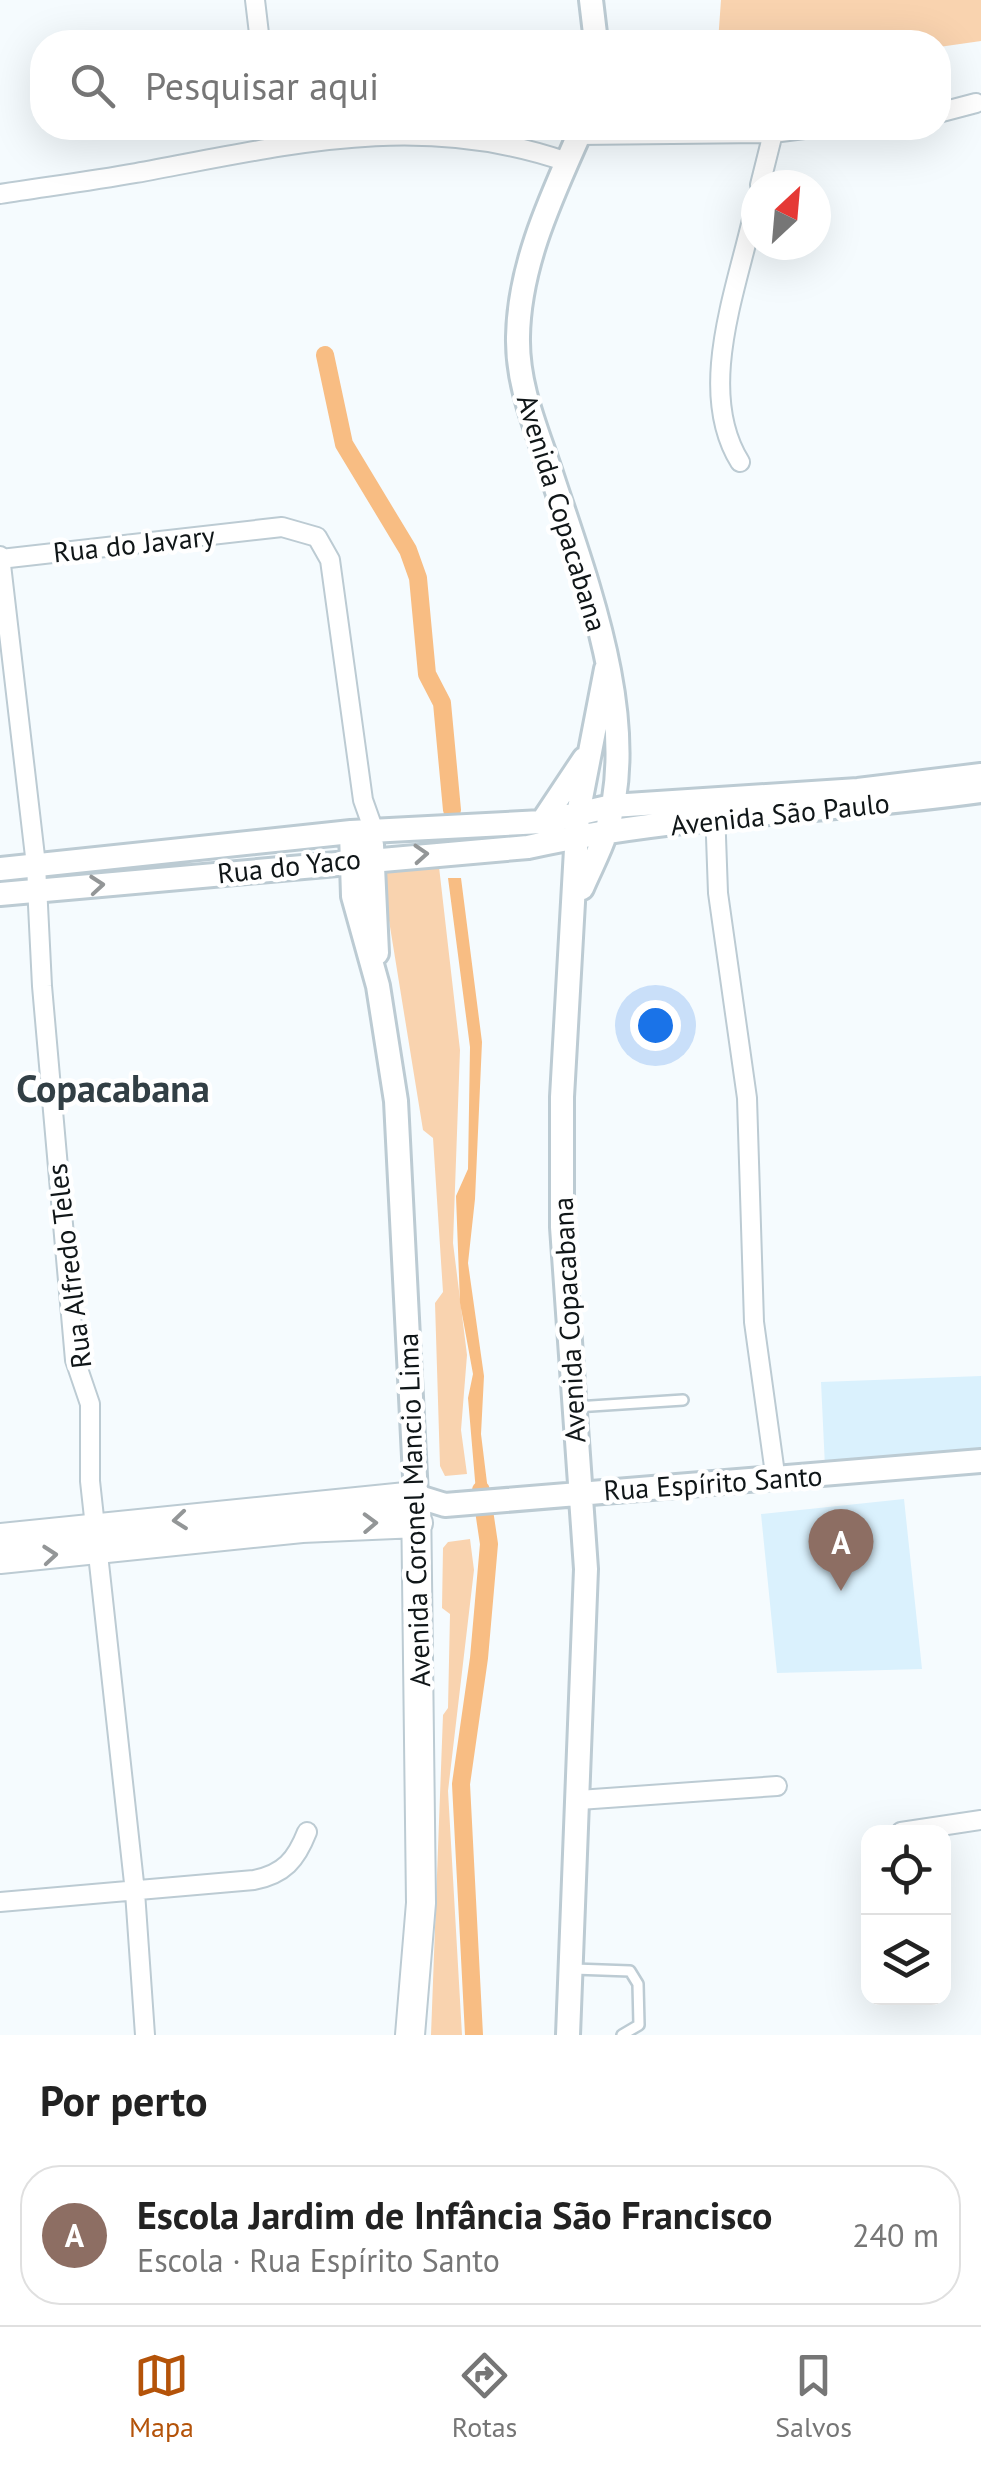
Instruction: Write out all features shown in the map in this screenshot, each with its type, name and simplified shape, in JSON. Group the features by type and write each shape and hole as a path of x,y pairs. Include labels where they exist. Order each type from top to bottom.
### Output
{"main road":[{"path":"0,1538 97,1540 302,1528 417,1509"},
{"name":"Avenida Coronel Mancio Lima","path":"410,2035 421,1903 417,1509"},
{"path":"0,1559 97,1540"}],"street":[{"path":"256,0 259,30"},
{"path":"590,0 594,30"},
{"path":"951,110 976,103"},
{"path":"0,194 133,174 257,140"},
{"path":"459,140 530,151 567,162"},
{"name":"Avenida Copacabana","path":"574,898 606,832 612,806 615,707 580,563 524,396 518,336 537,232 576,140"},
{"path":"764,170 771,140"},
{"path":"740,462 723,428 720,383 744,260"},
{"name":"Rua do Javary","path":"0,558 268,529"},
{"name":"Avenida Coronel Mancio Lima","path":"268,529 307,532 325,547 348,679 362,800 360,859 353,896 378,986 402,1172 417,1509"},
{"name":"Rua Alfredo Teles","path":"0,558 36,865 75,1360 90,1404 97,1540 135,1892 145,2035"},
{"name":"Avenida Copacabana","path":"568,2035 586,1569 562,1227 562,1097 578,825 588,752 606,669"},
{"path":"542,822 588,752"},
{"path":"616,768 628,787 650,805"},
{"name":"Avenida São Paulo","path":"859,799 981,775"},
{"name":"Avenida São Paulo","path":"578,825 606,832 714,810 981,791"},
{"name":"Avenida São Paulo","path":"578,825 612,806 714,810"},
{"path":"714,810 718,893 748,1098 754,1322 776,1481"},
{"name":"Rua do Yaco","path":"0,869 362,832 542,822 578,825"},
{"name":"Rua do Yaco","path":"0,894 528,846 578,825"},
{"path":"528,846 548,852 563,863 574,898"},
{"name":"Rua Espírito Santo","path":"417,1509 578,1492 776,1481 981,1462"},
{"path":"579,1800 777,1786"},
{"path":"948,1825 981,1820"},
{"path":"0,1902 270,1876 289,1864 307,1832"}],"lane":[{"path":"573,1408 684,1400"},
{"path":"571,1969 630,1972 638,1984 638,2025 622,2035"}],"shaded area":[{"path":"721,0 981,0 981,41 951,45 951,30 719,30"},
{"path":"438,858 460,1050 453,1243 467,1355 461,1430 467,1474 445,1476 440,1466 435,1303 443,1292 433,1138 423,1130 380,865"},
{"path":"448,878 461,878 482,1042 468,1263 484,1376 481,1434 488,1491 476,1492 468,1398 473,1374 460,1303 456,1196 468,1169 470,1047"},
{"path":"981,1376 981,1451 825,1467 821,1382"},
{"path":"904,1499 922,1669 777,1673 761,1514"},
{"path":"470,1539 474,1570 448,1791 462,2035 431,2035 443,1715 448,1708 450,1614 442,1608 443,1548 448,1542"}],"waterway":[{"path":"325,355 344,444 408,550 418,578 427,674 442,703 452,810"},
{"path":"474,2035 461,1784 479,1658 489,1544 481,1490"}],"place":[{"name":"Escola Jardim de Infância São Francisco","path":"841,1591"}],"district":[{"name":"Copacabana","path":"113,1089"}]}
